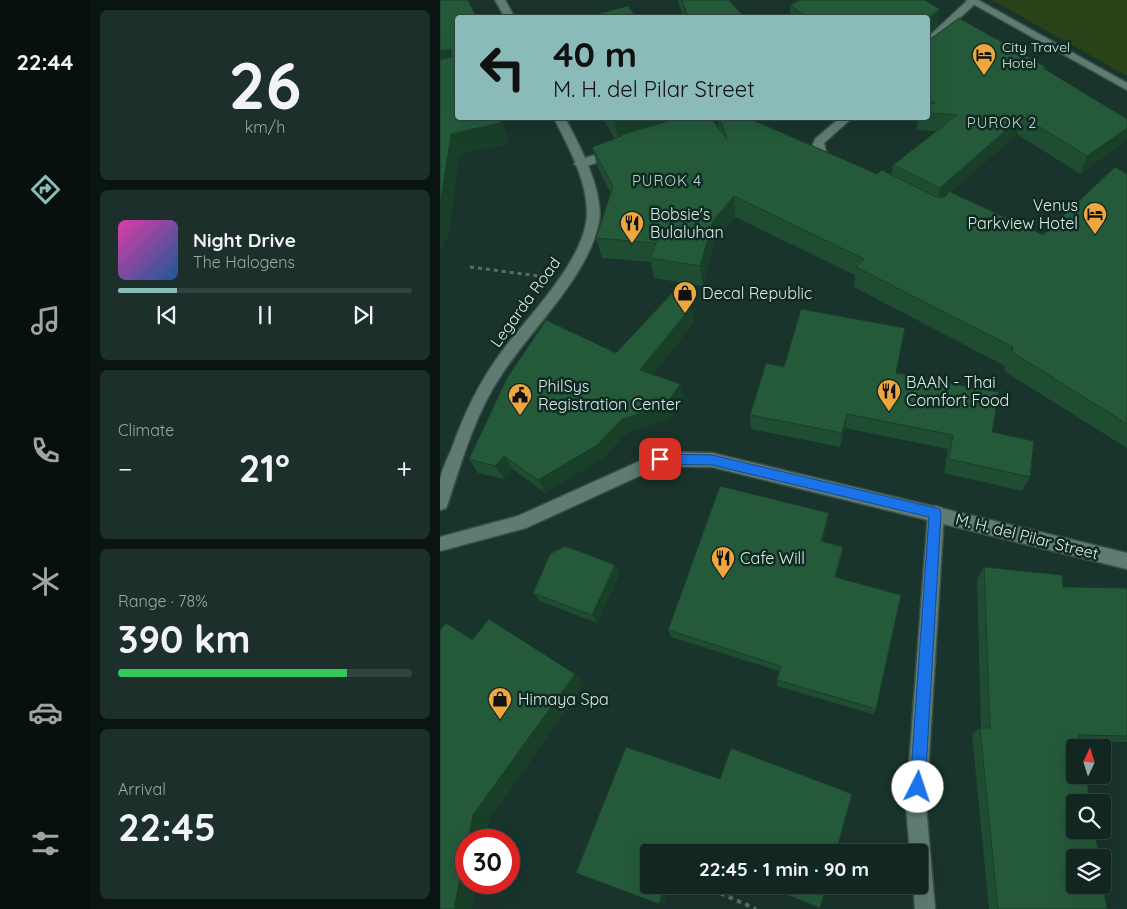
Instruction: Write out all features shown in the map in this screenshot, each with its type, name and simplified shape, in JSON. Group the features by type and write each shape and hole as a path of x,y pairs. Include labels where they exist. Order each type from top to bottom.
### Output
{"street":[{"path":"500,0 508,15"},
{"path":"930,40 972,0 1127,87"},
{"name":"Legarda Road","path":"440,503 469,422 494,374 584,250 593,220 591,194 561,120"},
{"path":"844,120 819,142 818,147 821,154 844,166"},
{"path":"580,164 626,150"},
{"name":"M. H. del Pilar Street","path":"440,544 520,523 660,459 712,460 1127,561"},
{"path":"925,909 916,806 936,513"}],"path":[{"path":"470,267 542,276"},
{"path":"722,894 756,909"}],"green space":[{"path":"992,0 1127,0 1127,76"}],"building":[{"path":"440,0 468,0 476,15 455,15 455,120 500,120 501,123 451,134 440,207 440,60 451,57 451,49 440,51"},
{"path":"682,0 729,0 742,15 687,15"},
{"path":"800,0 924,0 940,9 930,16 805,15 790,5"},
{"path":"628,6 635,15 594,15"},
{"path":"959,18 1046,67 1043,68 1127,119 1127,128 1087,156 1022,116 940,188 893,165 957,115 930,113 930,106 935,102 930,102 930,40"},
{"path":"671,120 713,120 727,139 721,120 753,120 877,174 882,170 936,197 945,197 948,191 1043,235 1115,167 1127,174 1127,424 1012,352 1013,347 856,267 864,259 734,196 713,221 700,266 650,258 656,243 596,238 613,186 592,147 621,135"},
{"path":"674,291 692,306 640,370 680,384 665,406 622,419 597,445 538,480 504,456 495,466 469,459 507,378 546,320 616,353"},
{"path":"801,309 905,328 896,373 999,392 992,432 1034,441 1030,477 949,459 953,435 847,414 842,433 750,415 766,363 784,367"},
{"path":"720,486 829,513 821,541 843,547 835,577 901,595 876,709 777,680 781,666 668,630"},
{"path":"565,546 615,565 592,615 533,593 550,554"},
{"path":"984,567 1062,575 1063,587 1127,588 1127,736 1079,735 1080,739 1066,739 1066,784 1087,784 1089,794 1066,794 1066,839 1096,839 1098,849 1066,849 1066,894 1104,894 1107,909 998,909 980,728 990,728"},
{"name":"Himaya Spa","path":"489,619 575,674 473,815 470,829 455,829 455,894 457,894 454,909 440,909 440,630 446,623 472,640"},
{"path":"626,747 720,779 731,748 852,794 838,844 640,844 640,894 662,894 659,904 576,873"},
{"path":"785,894 824,894 820,908"}],"place":[{"name":"City Travel Hotel","path":"984,76"},
{"name":"Venus Parkview Hotel","path":"1095,235"},
{"name":"Bobsie's Bulaluhan","path":"632,244"},
{"name":"Decal Republic","path":"685,314"},
{"name":"BAAN - Thai Comfort Food","path":"889,412"},
{"name":"PhilSys Registration Center","path":"520,416"},
{"name":"Cafe Will","path":"723,579"},
{"name":"Himaya Spa","path":"500,720"}],"district":[{"name":"PUROK 2","path":"1002,122"},
{"name":"PUROK 4","path":"667,180"}],"route":[{"path":"660,459 712,460 936,513 918,787"}]}
